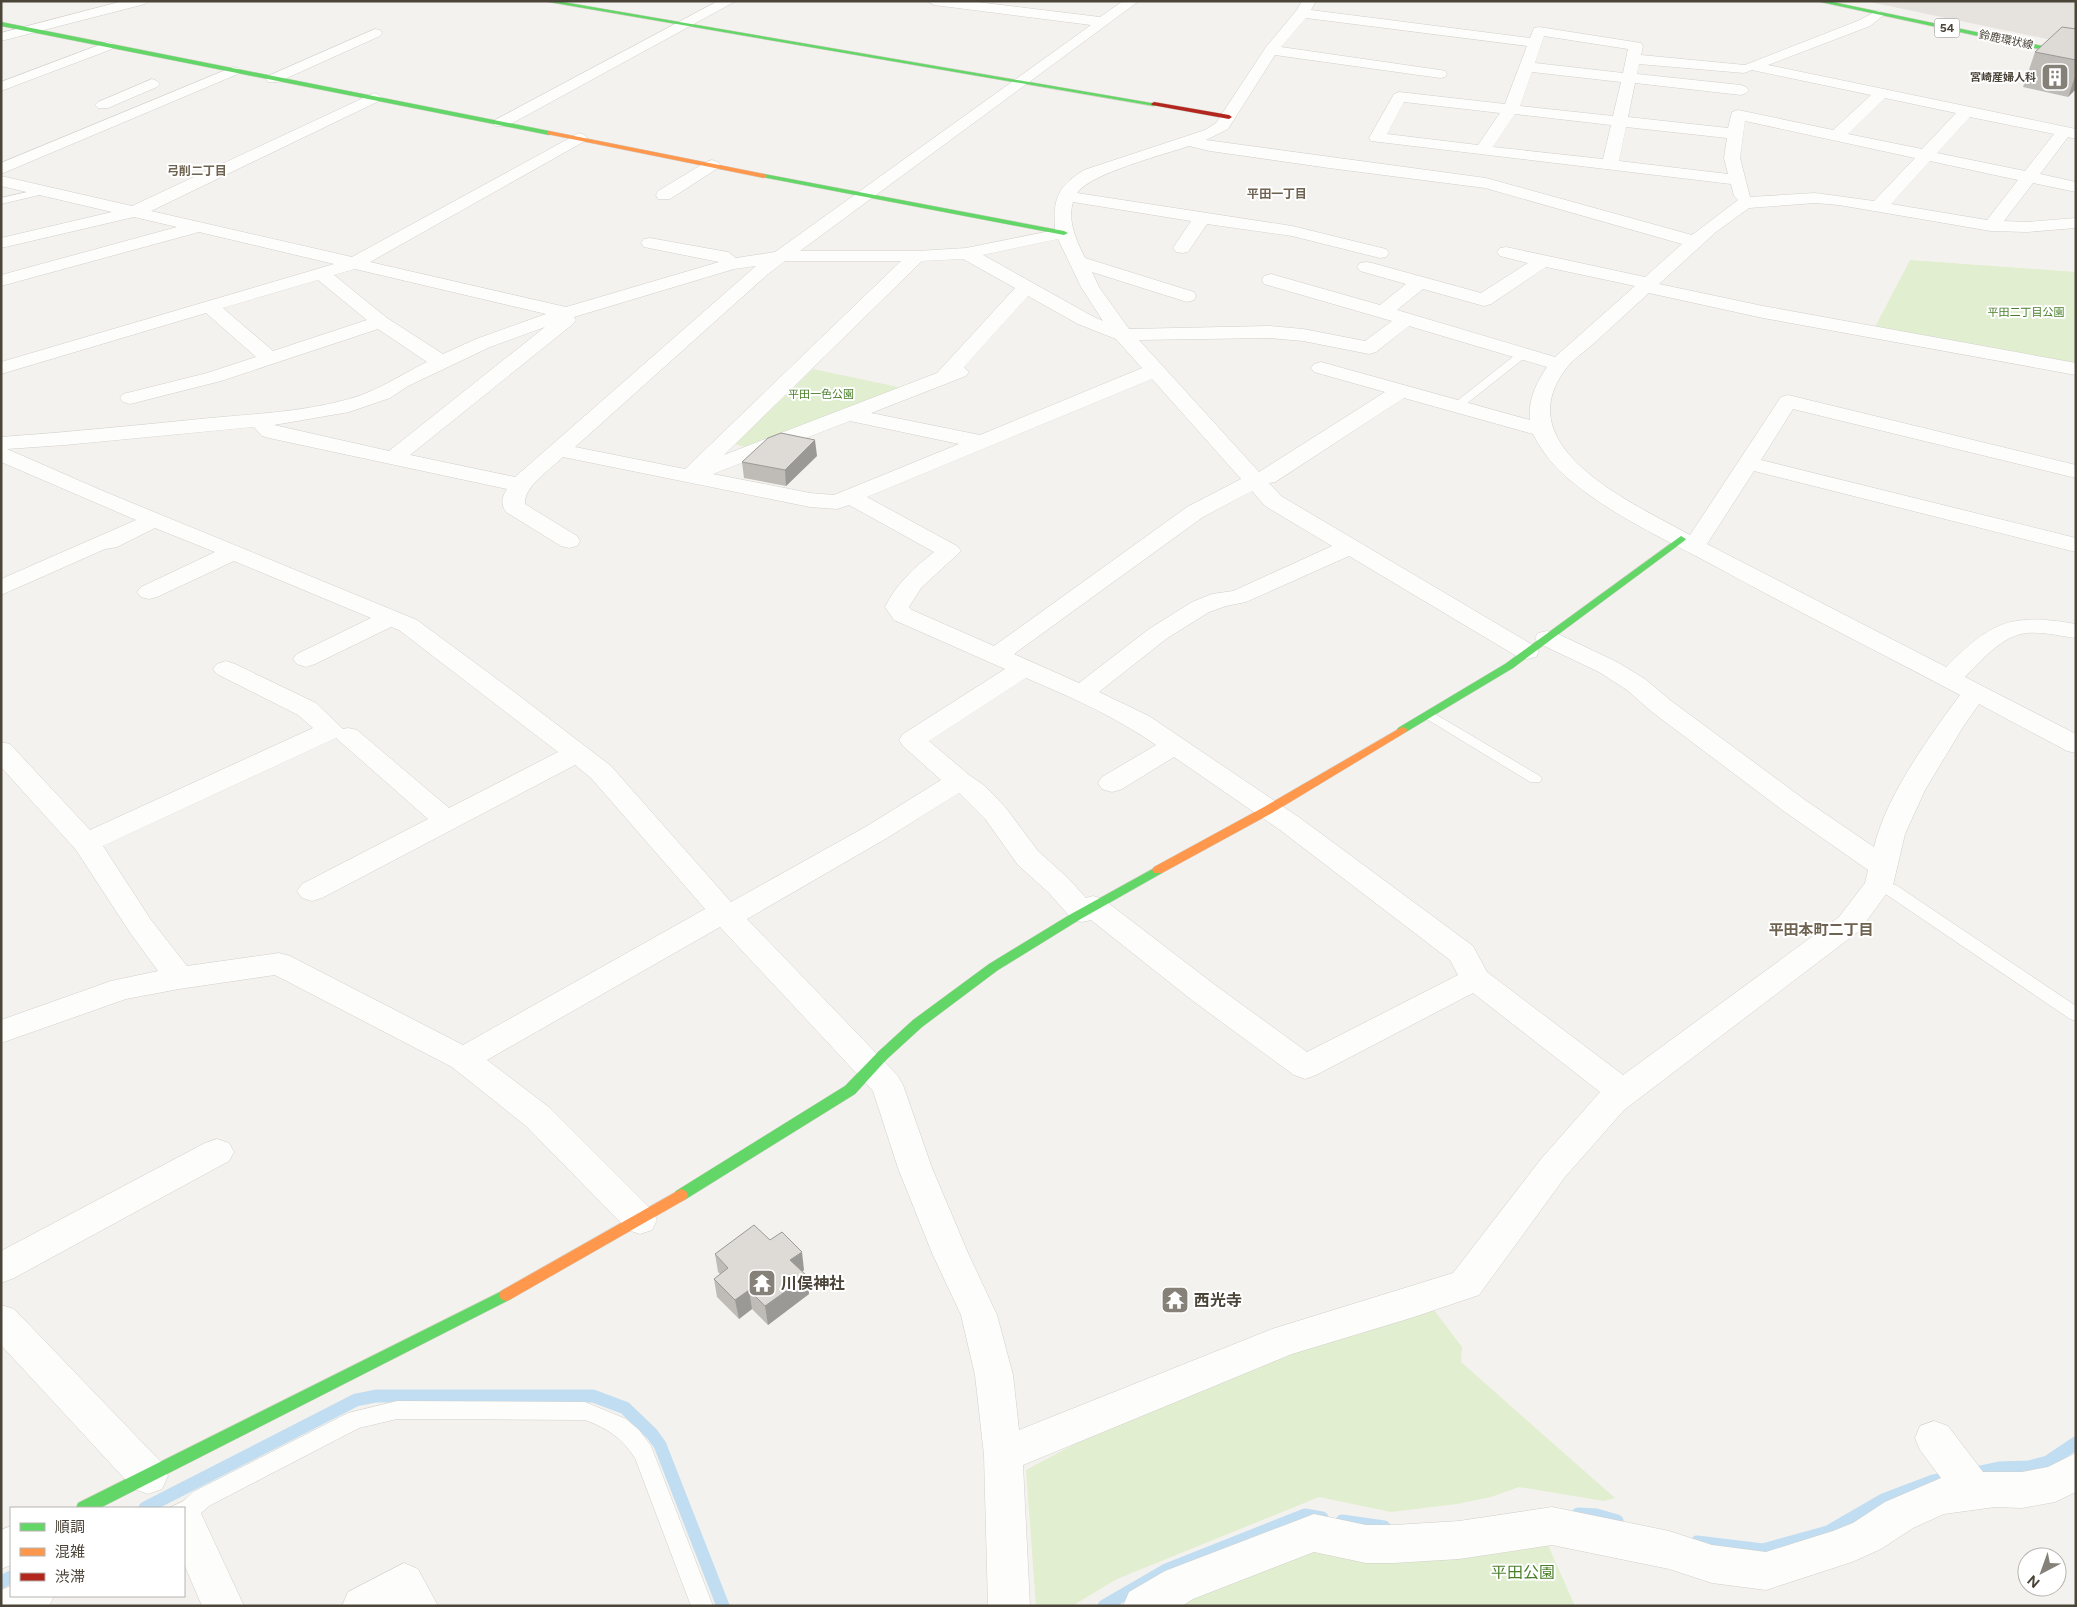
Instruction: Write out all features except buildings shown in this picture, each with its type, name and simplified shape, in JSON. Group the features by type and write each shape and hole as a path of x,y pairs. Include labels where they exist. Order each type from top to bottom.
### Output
{"street":[{"path":"1,37 140,1"},
{"path":"546,1 1229,117"},
{"path":"501,123 729,1"},
{"path":"934,1 1104,22"},
{"path":"569,541 514,507 512,498 520,485 762,270 1132,1"},
{"name":"鈴鹿環状線","path":"1819,1 2076,55"},
{"path":"1535,43 1306,7 1271,50 1222,126 1210,133 1090,174 1075,183 1066,196 1062,208 1064,233 1090,287 1123,335 1273,501 1351,546 1537,645 1601,664 1648,692 1661,706 1787,800 1880,875"},
{"path":"1744,202 1732,158 1740,90 1748,68 1865,23 1878,14"},
{"path":"1,24 864,196 1064,233"},
{"path":"1483,150 1511,108 1540,32 1636,46 1618,120 1620,127 1610,165"},
{"path":"272,79 375,33"},
{"path":"1,87 107,46"},
{"path":"1271,50 1440,74"},
{"path":"1633,59 1748,68 1882,93 2070,132"},
{"path":"103,105 200,65"},
{"path":"1526,67 1740,90"},
{"path":"1,169 233,71"},
{"path":"1836,136 1882,93"},
{"path":"1736,134 1399,97 1377,138 1737,180"},
{"path":"1,243 134,212 374,98"},
{"path":"1879,206 1928,156 1968,111"},
{"path":"1738,115 2076,188"},
{"path":"49,131 77,137"},
{"path":"1991,226 2029,177 2070,132"},
{"path":"1,368 353,264 579,138"},
{"path":"1188,141 1210,146 1329,163 1486,183 1696,242"},
{"path":"664,195 712,165"},
{"path":"1,181 567,313"},
{"path":"1066,196 1292,231 1380,253"},
{"path":"2074,736 1975,692 1687,543 1585,481 1558,456 1549,444 1543,430 1539,408 1544,385 1559,364 1646,285 1744,202 1815,198 1879,206 1991,226 2027,227 2076,223"},
{"path":"1182,248 1202,218"},
{"path":"1,281 197,228"},
{"path":"1,443 65,439 264,419 315,413 362,402 383,394 441,362 483,343 567,313 732,264 783,256 966,254 1064,233"},
{"path":"650,243 722,256 732,264"},
{"path":"1506,252 1763,312 2076,369"},
{"path":"966,254 1086,320 1123,335 1269,332 1303,335 1369,348"},
{"path":"691,475 917,256"},
{"path":"1076,260 1187,296"},
{"path":"1366,267 1484,300 1543,261"},
{"path":"321,274 380,322 441,362"},
{"path":"1271,280 1559,364"},
{"path":"1383,312 1420,282"},
{"path":"691,475 952,375 1026,286"},
{"path":"210,307 270,359"},
{"path":"392,459 561,325 570,317 567,313"},
{"path":"1406,319 1369,348 1330,370 1543,430"},
{"path":"130,398 214,377 380,322"},
{"path":"559,450 824,502 837,502 1154,370"},
{"path":"997,655 1195,512 1256,480 1268,477 1401,390"},
{"path":"86,1507 494,1302 640,1220 850,1090 869,1068 931,1013 995,965 1088,909 1268,810 1430,715 1509,666 1687,543 1748,463 1788,401 2076,472"},
{"path":"849,415 983,442"},
{"path":"264,419 264,427 269,432 520,485"},
{"path":"1,454 154,520 408,625 504,696 601,772 725,915 887,1085 915,1168 950,1253 979,1315 994,1375 1003,1455 1009,1606"},
{"path":"1748,463 2076,545"},
{"path":"850,497 949,551 912,584 900,598 897,606 903,615 1082,693 1140,722 1290,824 1462,954 1474,979 1624,1093"},
{"path":"1,588 100,543 109,542 154,520"},
{"path":"1082,693 1173,622 1227,597 1238,597 1351,546"},
{"path":"149,592 234,552"},
{"path":"306,659 392,617"},
{"path":"1950,678 1975,653 2004,631 2020,626 2076,631"},
{"path":"1025,668 912,740 959,781 975,792 991,808 1028,858 1059,886 1305,1067 1474,979"},
{"path":"86,843 331,730 307,709 226,669"},
{"path":"1003,1455 1285,1340 1414,1302 1466,1284 1552,1168 1612,1101 1849,924 1880,875 1891,834 1911,790 1951,725 1975,692"},
{"path":"348,736 447,821"},
{"path":"1112,783 1174,746"},
{"path":"1,750 86,843 141,927 179,978"},
{"path":"312,891 576,753"},
{"path":"463,1059 877,832 959,781"},
{"path":"1,1032 122,989 179,978 279,964 463,1059 538,1117 640,1220"},
{"path":"1,1268 217,1152"},
{"path":"1,1320 148,1476"},
{"path":"1934,1438 1974,1492"},
{"path":"1144,1606 1179,1585 1314,1533 1366,1544 1394,1544 1459,1540 1552,1526 1669,1550 1712,1564 1766,1570 1838,1550 1867,1536 1899,1515 1941,1496 1995,1489 2022,1490 2055,1484 2076,1471"},
{"path":"185,1522 223,1606"},
{"path":"363,1606 404,1584 417,1606"},
{"path":"13,1606 31,1597"}],"lane":[{"path":"1,201 45,191"},
{"path":"1457,406 1522,354"},
{"path":"1430,715 1535,779"},
{"path":"1880,875 1890,890 2076,1014"},
{"path":"185,1513 201,1499 356,1420 375,1415 397,1410 585,1411 613,1420 637,1441 644,1453 702,1606"}],"shaded area":[{"path":"1865,1 2076,1 2076,45"}],"green space":[{"name":"平田二丁目公園","path":"1910,260 2076,272 2076,365 1875,327"},
{"name":"平田一色公園","path":"813,369 903,388 745,447 735,444"},
{"path":"1434,1310 1462,1347 1461,1362 1615,1498 1604,1501 1519,1487 1491,1497 1457,1504 1391,1512 1319,1497 1117,1579 1072,1606 1036,1606 1026,1470 1088,1437 1291,1351 1356,1335"},
{"name":"平田公園","path":"1544,1536 1575,1606 1175,1606 1314,1547"}],"waterway":[{"path":"147,1507 356,1400 376,1396 593,1396 625,1408 652,1434 660,1445 723,1606"},
{"path":"1971,1474 1999,1468 2029,1467 2048,1462 2076,1443"},
{"path":"1697,1542 1763,1550 1828,1532 1883,1500 1933,1481 1947,1478"},
{"path":"1578,1514 1596,1515 1617,1521"},
{"path":"1104,1606 1166,1570 1305,1515 1322,1518"},
{"path":"1342,1521 1384,1527"},
{"path":"1,1582 10,1578"}],"traffic: fast":[{"path":"546,1 1154,104"},
{"path":"1819,1 2076,55"},
{"path":"1,24 549,133"},
{"path":"764,176 1064,233"},
{"path":"1402,730 1509,666 1681,539"},
{"path":"681,1195 850,1090 883,1055 918,1024 955,994 994,967 1034,941 1158,870"},
{"path":"86,1507 506,1295"}],"traffic: slow":[{"path":"549,133 764,176"},
{"path":"1158,870 1268,810 1402,730"},
{"path":"506,1295 681,1195"}],"traffic: jam":[{"path":"1154,104 1229,117"}],"place":[{"name":"宮崎産婦人科","path":"2055,77"},
{"name":"川俣神社","path":"762,1283"},
{"name":"西光寺","path":"1175,1300"}],"district":[{"name":"弓削二丁目","path":"197,171"},
{"name":"平田一丁目","path":"1277,194"},
{"name":"平田本町二丁目","path":"1821,930"}]}
